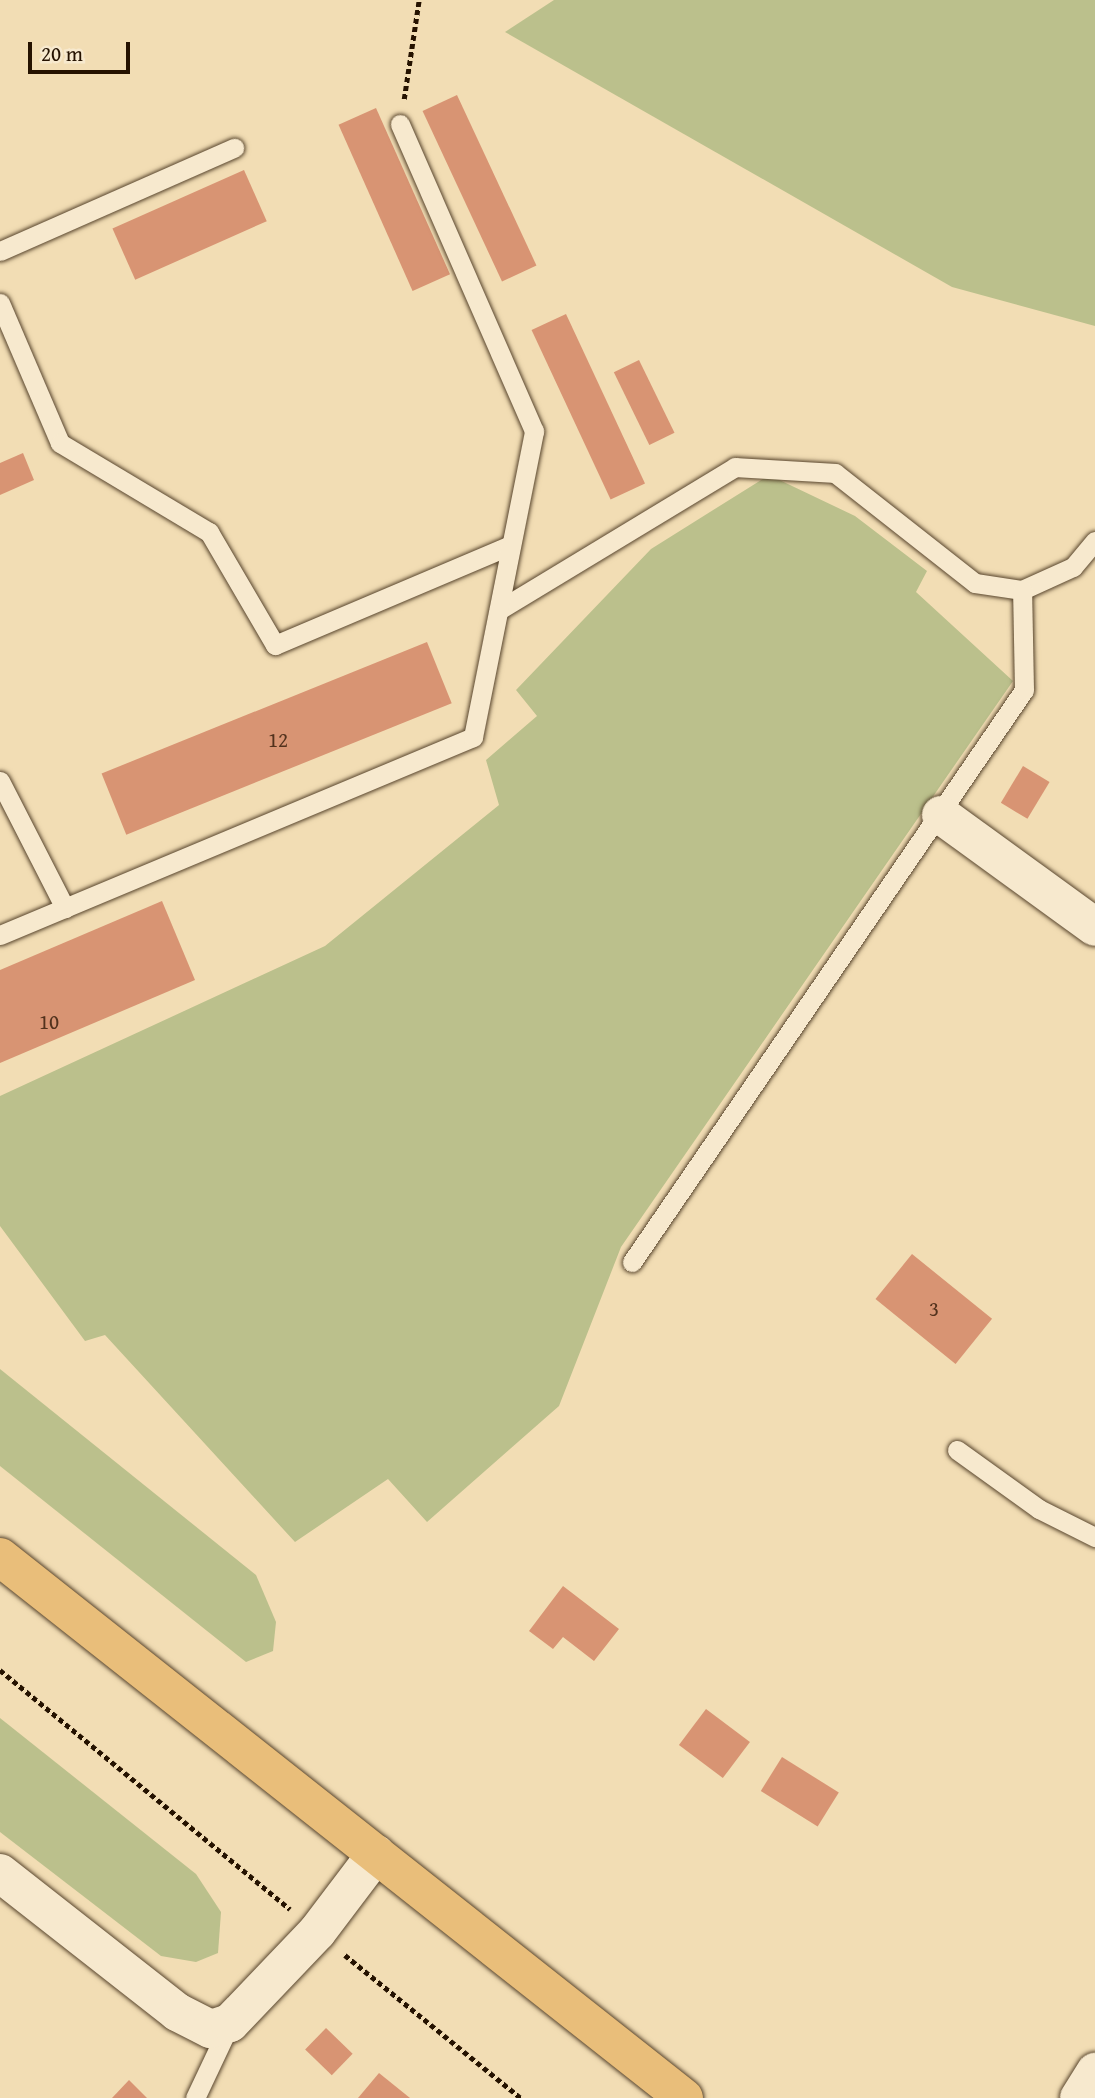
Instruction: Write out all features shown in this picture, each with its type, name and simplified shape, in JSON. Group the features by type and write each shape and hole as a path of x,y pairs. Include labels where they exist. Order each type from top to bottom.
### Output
{"main road":[{"path":"0,1557 684,2098"}],"street":[{"path":"941,816 1095,927"},
{"path":"0,1873 177,2012 211,2029 230,2023 317,1932 376,1854"},
{"path":"1079,2098 1095,2072"}],"lane":[{"path":"0,935 473,737 534,431 400,124"},
{"path":"0,251 234,148"},
{"path":"0,303 60,443 209,532 275,645 511,545"},
{"path":"499,610 735,467 761,464 835,473 975,583 1022,590 1073,567 1095,541"},
{"path":"632,1262 941,816 1024,690 1022,590"},
{"path":"0,781 65,908"},
{"path":"957,1450 1039,1509 1095,1537"},
{"path":"195,2098 230,2023"}],"path":[{"path":"400,124 419,0"},
{"path":"0,1670 521,2098"}],"green space":[{"path":"554,0 1095,0 1095,326 952,287 505,32"},
{"path":"769,475 855,516 927,571 916,592 1013,681 621,1247 559,1406 427,1522 388,1479 295,1542 105,1335 85,1341 0,1226 0,1096 325,946 499,805 486,760 537,716 516,690 651,549"},
{"path":"0,1369 256,1575 276,1622 273,1651 246,1662 0,1466"},
{"path":"0,1718 196,1874 221,1912 218,1953 196,1962 161,1956 0,1832"}],"building":[{"path":"457,95 536,265 502,281 423,111"},
{"path":"376,108 450,274 413,291 339,125"},
{"path":"244,170 267,221 135,280 112,229"},
{"path":"566,314 645,483 611,500 532,330"},
{"path":"639,360 675,433 649,445 614,372"},
{"path":"23,453 34,480 0,495 0,463"},
{"path":"427,642 452,703 126,835 102,773"},
{"path":"1023,766 1050,782 1027,819 1001,803"},
{"path":"162,901 195,980 0,1063 0,970"},
{"path":"912,1254 992,1319 956,1364 875,1299"},
{"path":"563,1586 619,1629 594,1661 563,1637 553,1649 529,1631"},
{"path":"706,1709 750,1742 723,1778 679,1745"},
{"path":"782,1757 839,1793 818,1826 761,1791"},
{"path":"326,2028 353,2054 332,2075 305,2050"},
{"path":"379,2073 410,2098 358,2098"},
{"path":"129,2080 147,2098 112,2098"}]}
